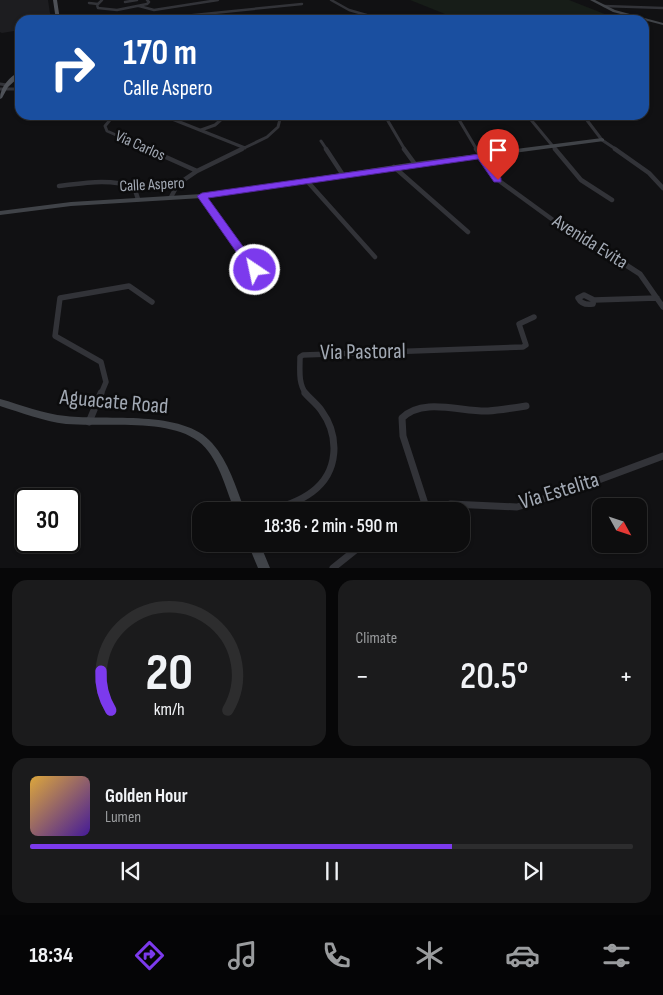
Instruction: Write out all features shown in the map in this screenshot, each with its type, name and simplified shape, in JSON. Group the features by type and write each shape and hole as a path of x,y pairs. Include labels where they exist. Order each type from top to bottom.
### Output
{"main road":[{"path":"56,0 58,15"},
{"path":"0,97 3,87 15,77"}],"street":[{"path":"98,4 102,0"},
{"path":"125,2 137,0"},
{"path":"98,13 106,10 147,4 148,0"},
{"path":"139,6 146,10 154,10 218,0"},
{"path":"331,0 349,10 366,15"},
{"path":"592,0 628,15"},
{"path":"89,3 98,4"},
{"path":"98,4 98,8 106,10"},
{"path":"193,15 302,4"},
{"path":"604,6 663,8"},
{"path":"649,20 663,24"},
{"name":"Via Carlos","path":"110,120 105,126 107,131 196,171"},
{"path":"175,120 245,148"},
{"path":"201,130 215,125 220,120"},
{"path":"171,197 178,184 196,171 245,148 273,132 278,127 280,120"},
{"name":"Avenida Evita","path":"459,120 480,156 498,180 586,244 621,260 640,274 663,307"},
{"path":"531,120 581,180 612,200"},
{"path":"587,120 602,140 649,173 663,188"},
{"path":"388,121 415,164"},
{"name":"Calle Aspero","path":"0,213 71,204 202,196 415,164 602,140"},
{"path":"321,141 344,175"},
{"path":"394,167 468,232"},
{"path":"59,186 110,181 124,182 134,187 138,199"},
{"path":"307,181 375,257"},
{"path":"202,196 255,270"},
{"path":"88,422 106,382 101,362 55,336 60,298 129,286 152,302"},
{"path":"594,300 657,298"},
{"name":"Via Pastoral","path":"294,502 317,488 328,473 335,454 334,436 328,422 300,384 300,357 303,355 522,347 526,344 519,324 534,317"},
{"name":"Aguacate Road","path":"0,402 65,420 180,428 200,437 216,455 236,502"},
{"path":"423,502 403,436 402,418 406,414 417,408 424,407 487,411 526,406"},
{"name":"Via Estelita","path":"470,505 517,507 568,491 663,456"},
{"path":"257,552 264,568"},
{"path":"333,568 353,552"}],"shaded area":[{"path":"0,0 48,0 50,15 15,15 15,31 0,32"},
{"path":"410,0 569,0 607,15 440,15 445,14"}],"route":[{"path":"255,270 202,196 480,156 498,180"}]}
